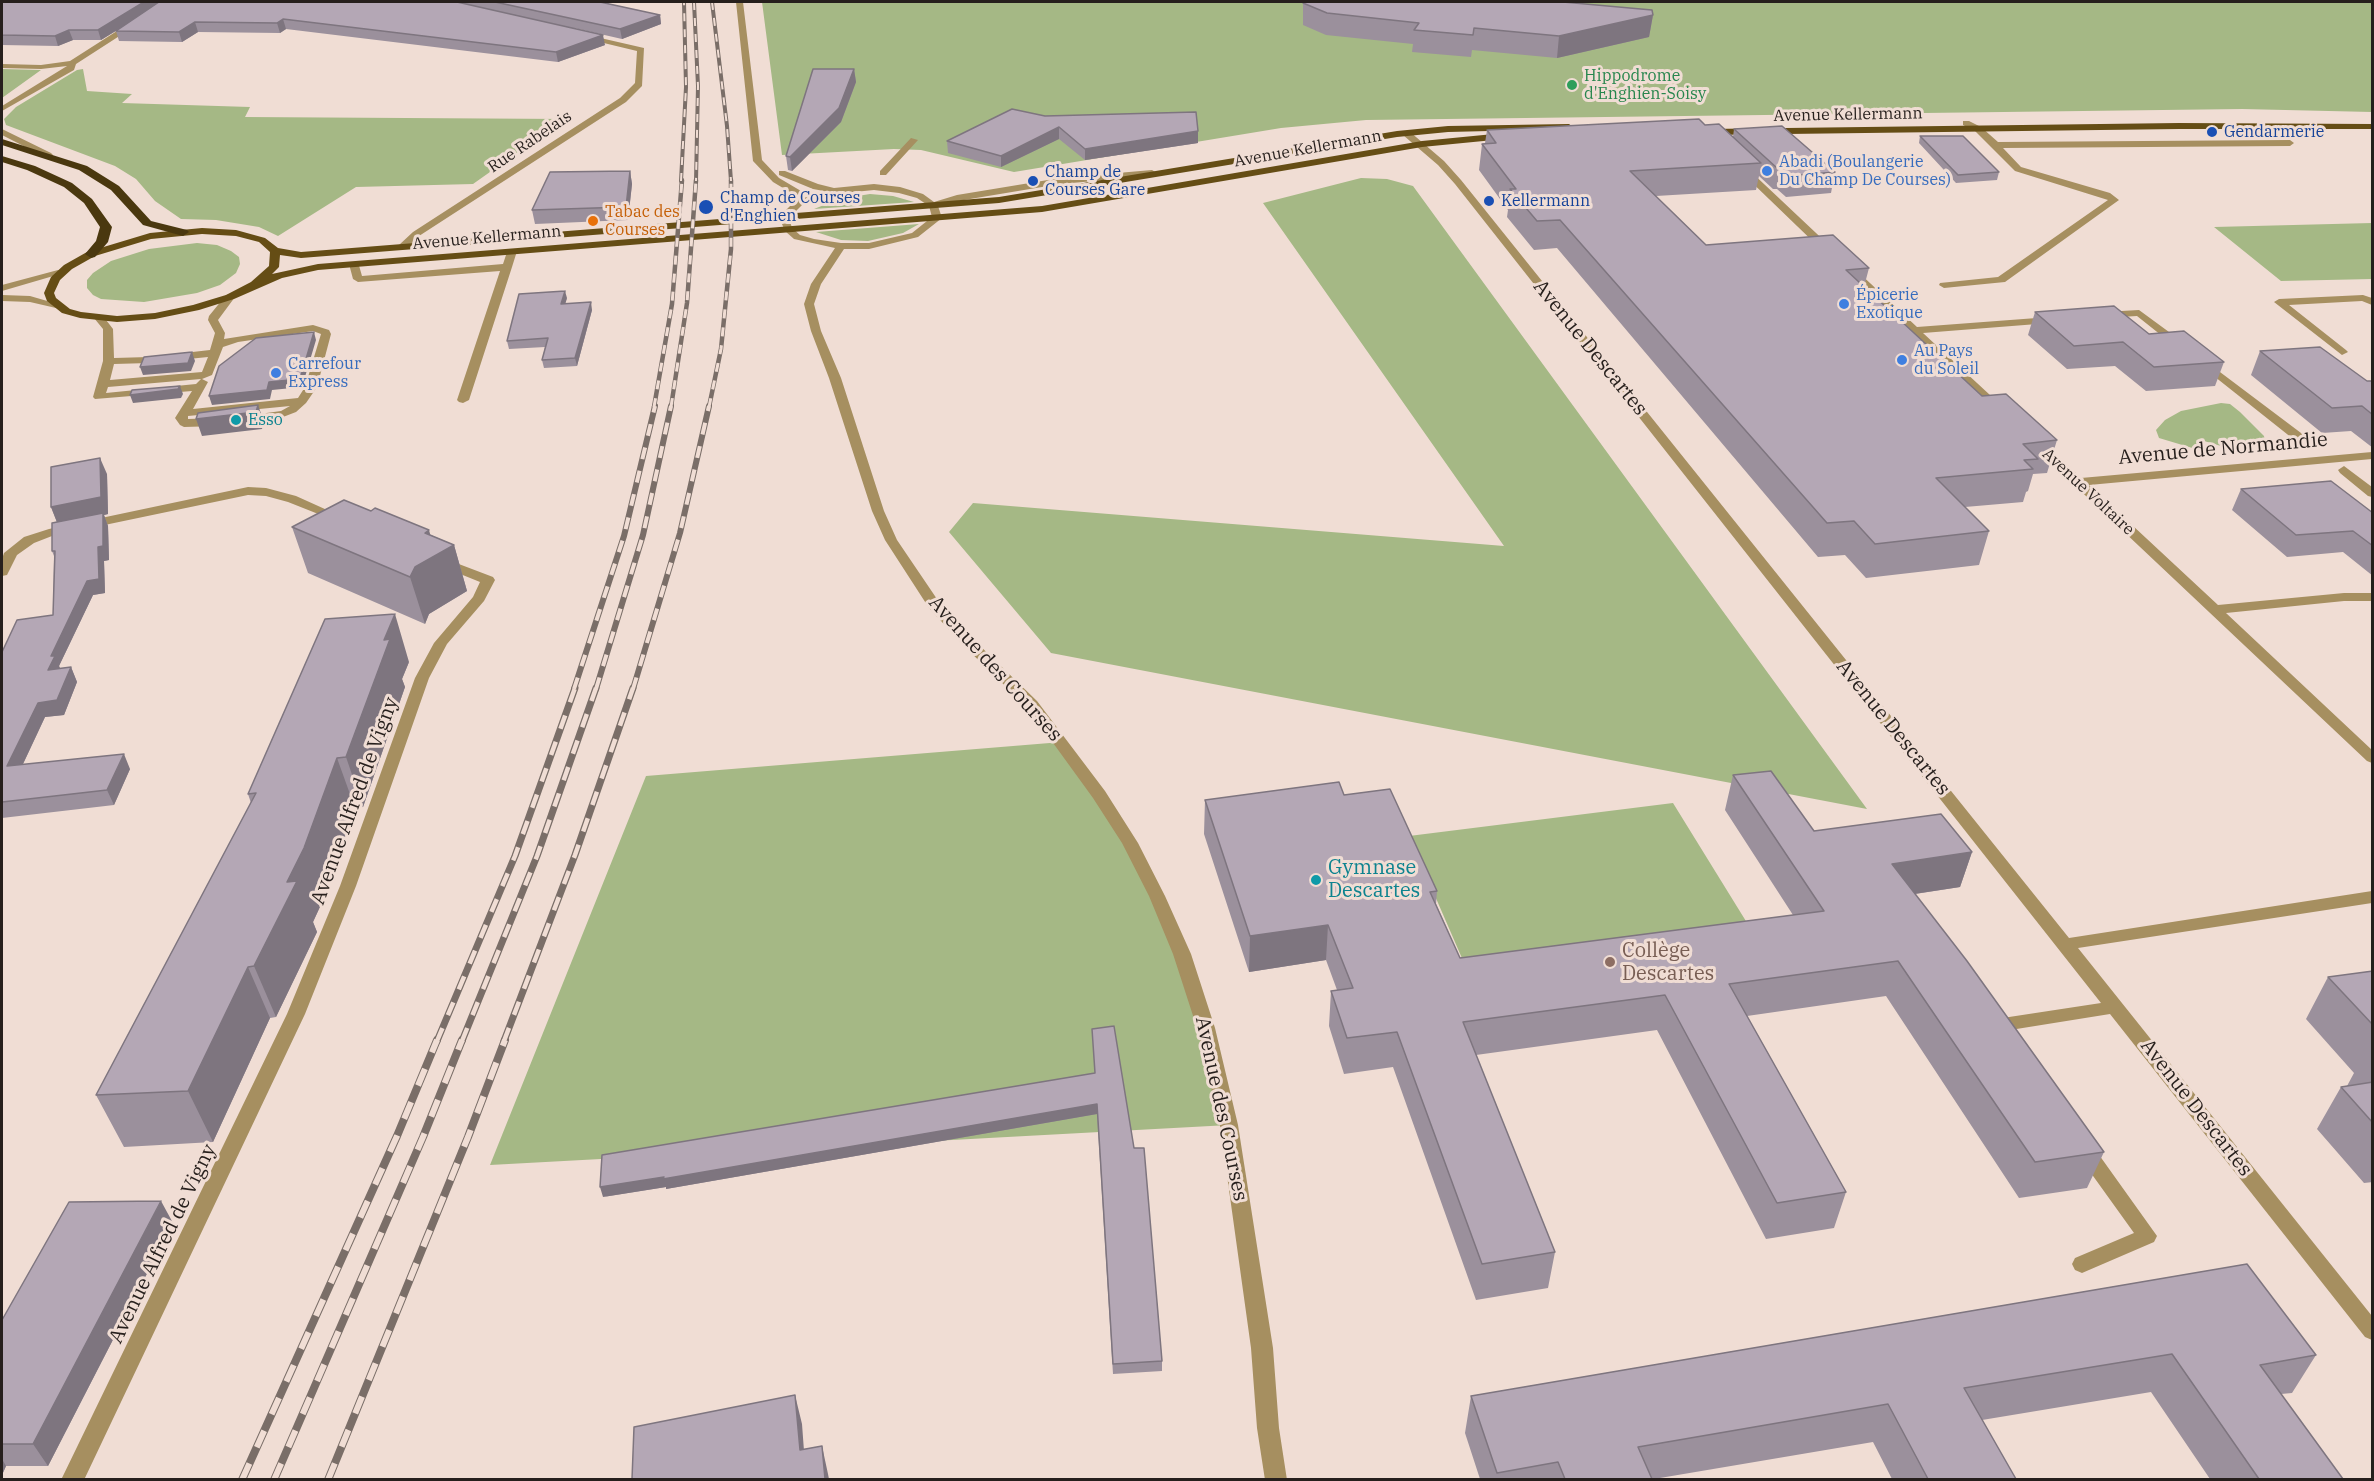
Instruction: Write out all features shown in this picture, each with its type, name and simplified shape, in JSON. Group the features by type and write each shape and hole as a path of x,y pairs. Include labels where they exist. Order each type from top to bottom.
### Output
{"highway":[{"path":"2,142 84,168 115,188 147,223 183,232"},
{"path":"2,159 32,168 68,185 88,201 106,227 102,242 91,254"}],"main road":[{"name":"Avenue Kellermann","path":"1700,130 2210,120 2373,122"},
{"name":"Avenue Kellermann","path":"1700,130 2223,125 2373,127"},
{"name":"Avenue Kellermann","path":"255,284 298,270 354,264 1042,209 1422,144 1577,130 1459,128 1406,133 999,200 301,255 275,251"},
{"path":"220,231 250,236 270,245 275,251 274,267 255,284 230,297 195,309 155,316 99,318 81,315 56,305 49,292 55,279 62,272 91,254 134,240 183,232 220,231"}],"street":[{"path":"739,2 758,161 776,180 798,193 799,203"},
{"path":"2,66 41,67 72,63 142,19"},
{"name":"Rue Rabelais","path":"403,247 416,234 623,100 639,84 641,50 577,34"},
{"path":"2,109 71,68 72,63"},
{"path":"1944,285 2001,280 2114,200 2107,195 2018,170 1996,145 1978,129 1966,123"},
{"path":"1700,130 1720,148"},
{"path":"2,132 48,155"},
{"name":"Avenue Descartes","path":"1406,133 1422,144 1465,191 2373,1331"},
{"path":"883,173 914,140"},
{"path":"1996,145 2290,143"},
{"path":"758,161 816,188 840,190 870,187 900,190 920,196 933,205 936,218 929,226 915,235 894,242 869,246 841,246 812,242 797,237 788,229 784,217 799,203 840,190"},
{"path":"1737,164 2009,418"},
{"name":"Avenue des Courses","path":"841,246 816,284 809,304 816,331 835,378 891,540 934,605 1049,723 1130,843 1157,896 1182,954 1206,1028 1229,1125 1248,1239 1262,1348 1268,1428 1276,1479"},
{"path":"463,400 512,251"},
{"path":"354,264 357,279 507,267"},
{"path":"2,288 62,272"},
{"path":"107,366 214,353 248,337 313,328 324,330 326,334 315,377 302,401 184,413 206,375 214,353 220,333 213,320 214,316 230,297"},
{"path":"2,298 30,299 56,305"},
{"path":"2342,352 2279,302 2363,298 2373,303"},
{"path":"2091,316 2139,313 2301,439"},
{"path":"99,318 108,329 107,366 99,397 200,387"},
{"path":"1915,330 2067,318"},
{"path":"103,384 206,375"},
{"name":"Avenue Voltaire","path":"2026,434 2373,758"},
{"name":"Avenue de Normandie","path":"2078,482 2373,455"},
{"path":"2344,470 2373,493"},
{"path":"2,572 11,553 29,540 49,533 248,491 266,492 292,499 358,526"},
{"name":"Avenue Alfred de Vigny","path":"72,1479 296,1014 348,886 422,678 441,643 479,598 488,580 424,554"},
{"path":"2213,610 2344,597 2373,597"},
{"path":"2066,944 2373,897"},
{"path":"2010,1045 1996,1026 2115,1007"},
{"path":"2072,1131 2147,1236 2082,1264"}],"green space":[{"name":"Hippodrome d'Enghien-Soisy","path":"762,2 2372,2 2372,112 2242,109 1366,120 1281,128 1014,172 921,150 894,149 782,155"},
{"path":"2,69 41,70 2,98"},
{"path":"83,69 87,91 132,94 122,103 250,107 245,117 565,119 473,184 356,187 278,236 259,227 216,220 181,219 155,201 136,179 115,166 6,125 4,119 16,107 77,70"},
{"path":"1361,178 1387,179 1413,186 1867,809 1051,653 949,532 973,503 1504,546 1263,203"},
{"path":"870,194 893,196 914,202 814,209 839,199"},
{"path":"2372,223 2372,279 2281,281 2214,227"},
{"path":"919,224 903,233 868,241 841,240 816,232"},
{"path":"197,243 217,245 239,257 240,264 236,273 220,285 197,293 144,302 101,299 87,288 87,280 93,273 111,261 149,249"},
{"path":"2221,403 2230,404 2240,412 2264,436 2265,442 2221,446 2204,441 2199,450 2159,438 2156,430 2165,420 2181,411"},
{"path":"1062,742 1157,896 1229,1125 490,1165 646,776"},
{"path":"1673,803 1757,939 1471,979 1409,836"}],"building":[{"path":"2,2 144,2 98,30 69,30 55,36 2,35"},
{"path":"159,2 457,2 603,35 556,52 283,19 277,23 195,22 179,32 116,31"},
{"path":"495,2 600,2 660,15 620,29"},
{"path":"1563,2 1652,10 1653,15 1559,36 1474,28 1473,35 1414,30 1419,23 1327,13 1303,3"},
{"path":"813,69 854,69 839,108 790,157 786,156"},
{"path":"1012,109 1045,116 1196,112 1198,131 1085,149 1059,127 1001,156 947,141"},
{"path":"1699,119 1705,125 1719,124 1761,163 1630,171 1706,245 1833,235 1869,268 1846,270 1982,396 2006,394 2057,440 2023,444 2038,459 2024,460 2033,469 1936,478 1989,531 1875,544 1854,521 1827,523 1560,220 1537,221 1510,189 1516,189 1482,144 1496,143 1487,130"},
{"path":"1782,126 1835,172 1790,176 1781,168 1777,168 1734,129"},
{"path":"1920,136 1963,136 1999,172 1958,175"},
{"path":"630,171 626,207 532,210 550,172"},
{"path":"565,291 561,304 591,302 575,358 542,360 548,338 507,341 519,294"},
{"path":"2114,306 2149,334 2184,331 2224,362 2154,367 2123,342 2074,346 2035,312"},
{"path":"314,332 300,379 269,382 267,390 209,396 219,366 256,338"},
{"path":"2320,347 2367,381 2373,381 2373,415 2362,406 2332,408 2260,351"},
{"path":"192,352 188,363 140,367 144,357"},
{"path":"180,386 178,389 130,395 132,390"},
{"path":"258,405 256,412 196,419 198,413"},
{"path":"100,458 101,497 51,507 51,467"},
{"path":"2331,481 2373,513 2373,546 2353,531 2296,535 2241,489"},
{"path":"344,500 371,511 375,508 429,530 425,533 454,545 415,567 410,577 292,527"},
{"path":"103,513 103,546 98,547 99,579 87,581 51,656 55,656 48,670 71,667 57,700 38,703 7,766 124,754 107,790 2,802 2,652 17,620 53,615 55,551 52,551 52,523"},
{"path":"395,614 384,640 390,639 346,757 337,758 304,848 287,882 297,881 254,966 248,967 188,1091 96,1095 256,793 248,794 325,619"},
{"path":"1771,771 1814,831 1941,814 1972,852 1892,864 1967,961 2104,1152 2035,1162 1898,961 1729,984 1846,1192 1777,1203 1665,995 1463,1022 1555,1252 1482,1264 1397,1032 1347,1038 1331,991 1353,988 1328,925 1250,936 1205,800 1339,782 1344,795 1390,789 1437,891 1430,892 1460,958 1824,911 1733,775"},
{"path":"2373,971 2373,1025 2328,977"},
{"path":"1114,1026 1134,1148 1144,1148 1162,1361 1113,1364 1097,1104 663,1179 664,1177 600,1187 602,1155 1095,1073 1092,1029"},
{"path":"2373,1082 2373,1123 2341,1087"},
{"path":"161,1201 33,1444 2,1444 2,1320 69,1202"},
{"path":"2247,1264 2316,1355 2260,1365 2343,1479 2259,1479 2172,1354 1964,1388 2016,1479 1928,1479 1888,1404 1638,1447 1652,1479 1565,1479 1558,1462 1497,1473 1471,1396"},
{"path":"795,1395 800,1450 822,1446 825,1479 632,1479 634,1427"}],"railway":[{"path":"681,181 686,87 684,2"},
{"path":"694,2 698,86 696,181"},
{"path":"712,2 727,126 731,181"},
{"path":"654,407 672,304 682,180"},
{"path":"671,407 687,303 696,180"},
{"path":"709,407 721,349 731,249 731,181"},
{"path":"574,689 624,536 655,406"},
{"path":"596,689 643,535 671,406"},
{"path":"633,689 680,533 709,406"},
{"path":"437,1041 515,856 575,688"},
{"path":"462,1041 537,856 596,688"},
{"path":"504,1041 575,855 633,688"},
{"path":"242,1480 397,1136 437,1040"},
{"path":"274,1480 423,1137 462,1040"},
{"path":"328,1480 468,1137 505,1040"}],"place":[{"name":"Hippodrome d'Enghien-Soisy","path":"1572,85"},
{"name":"Gendarmerie","path":"2212,132"},
{"name":"Abadi (Boulangerie Du Champ De Courses)","path":"1767,171"},
{"name":"Champ de Courses Gare","path":"1033,181"},
{"name":"Kellermann","path":"1489,201"},
{"name":"Champ de Courses d'Enghien","path":"706,207"},
{"name":"Tabac des Courses","path":"593,221"},
{"name":"Épicerie Exotique","path":"1844,304"},
{"name":"Au Pays du Soleil","path":"1902,360"},
{"name":"Carrefour Express","path":"276,373"},
{"name":"Esso","path":"236,420"},
{"name":"Gymnase Descartes","path":"1316,880"},
{"name":"Collège Descartes","path":"1610,962"}]}
